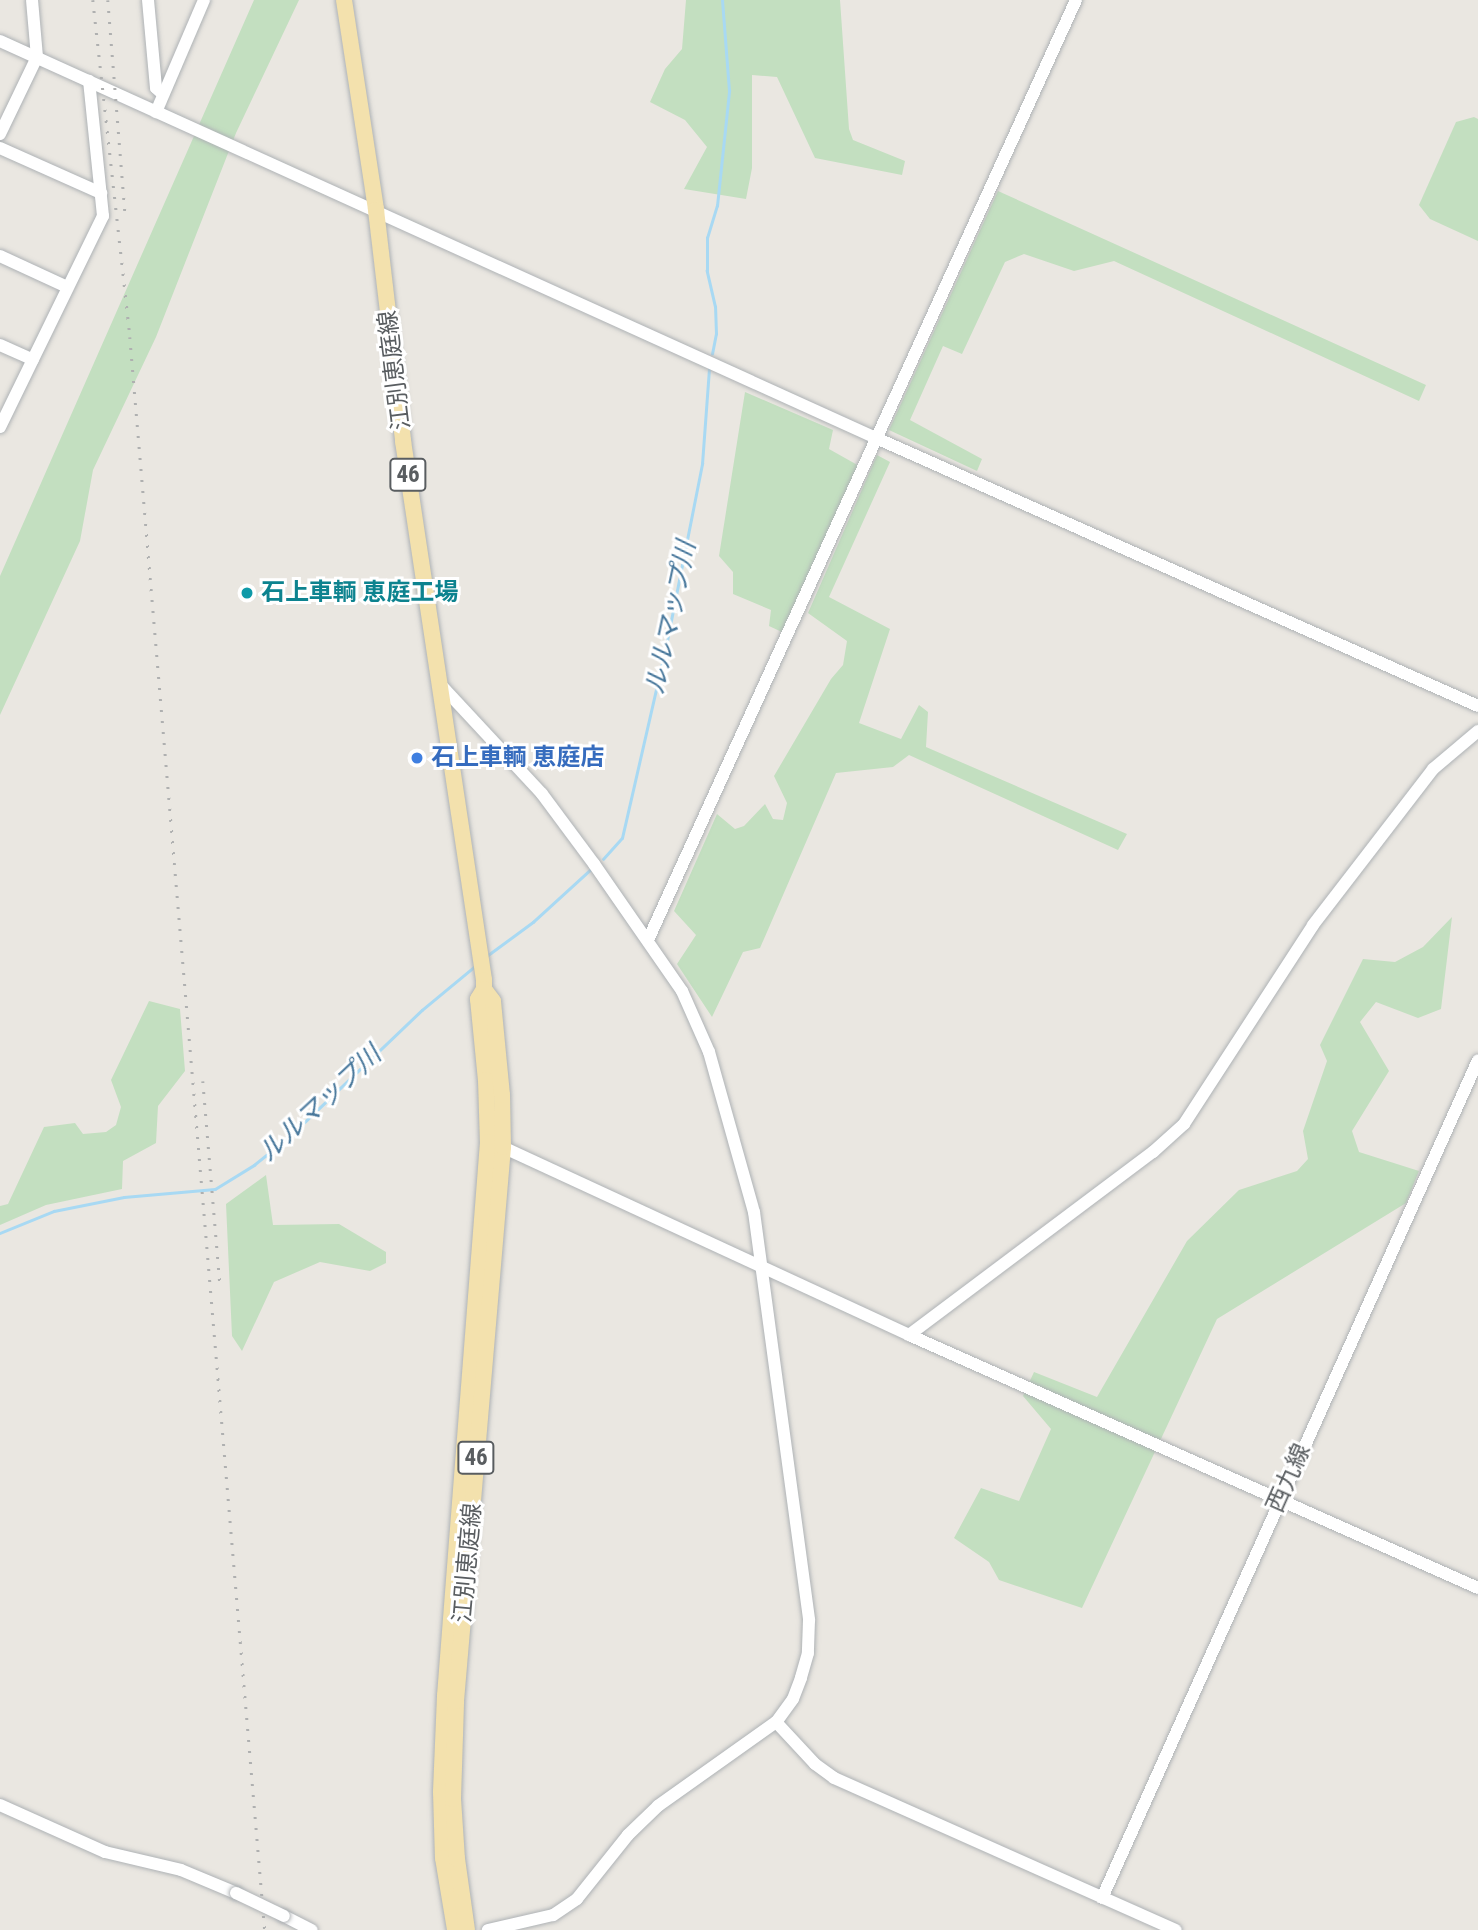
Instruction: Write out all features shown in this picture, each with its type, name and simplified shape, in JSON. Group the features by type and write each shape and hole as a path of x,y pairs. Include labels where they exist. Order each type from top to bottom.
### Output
{"main road":[{"name":"江別恵庭線","path":"344,0 376,209 403,441 484,985 493,1001 502,1095 442,1765 443,1857 455,1930"},
{"name":"江別恵庭線","path":"467,1930 457,1859 453,1799 456,1701 496,1144"}],"street":[{"path":"0,134 37,57 32,0"},
{"path":"148,0 156,88 163,94"},
{"path":"156,112 204,0"},
{"path":"648,940 1076,0"},
{"path":"0,41 877,438 1478,706"},
{"path":"0,427 67,287 74,281 103,216 89,81"},
{"path":"0,148 102,193"},
{"path":"0,256 67,287"},
{"path":"0,345 33,360"},
{"path":"439,683 542,794 648,940 682,992 709,1052 744,1166 754,1212 808,1620 808,1653 801,1678 793,1699 776,1722 659,1806 628,1835 577,1899 553,1914 488,1930"},
{"path":"909,1335 1153,1152 1184,1124 1313,925 1433,769 1478,731"},
{"name":"西九線","path":"1102,1898 1478,1060"},
{"path":"496,1144 909,1335 1478,1588"},
{"path":"776,1722 815,1764 834,1778 1176,1930"},
{"path":"0,1805 105,1852 181,1870 312,1930"}],"green space":[{"path":"254,0 299,0 236,133 156,337 93,470 80,541 0,715 0,576"},
{"path":"686,0 840,0 849,129 853,140 905,161 902,175 815,158 777,77 752,75 752,168 746,199 684,189 707,147 685,120 650,102 665,69 682,49"},
{"path":"1474,117 1478,119 1478,241 1430,219 1419,205 1456,122"},
{"path":"998,191 1426,385 1419,401 1114,261 1074,271 1024,254 1005,262 962,354 943,346 910,420 982,459 977,471 889,430"},
{"path":"745,392 833,430 829,449 861,467 784,633 769,626 771,610 733,594 733,572 719,556"},
{"path":"877,455 890,462 829,597 890,629 859,723 901,739 919,705 928,712 926,747 1127,834 1118,850 909,755 893,767 836,773 760,948 743,952 712,1017 677,964 696,935 674,911 717,814 735,829 744,826 765,804 773,819 783,820 787,803 774,776 831,679 843,665 847,641 808,613"},
{"path":"1452,917 1441,1009 1418,1018 1376,1002 1360,1022 1389,1071 1352,1131 1359,1152 1419,1171 1406,1203 1217,1319 1082,1608 999,1580 989,1562 954,1538 981,1488 1019,1501 1051,1429 1023,1396 1034,1372 1097,1397 1187,1241 1239,1190 1297,1171 1308,1159 1303,1131 1327,1061 1320,1045 1363,959 1395,962 1423,947"},
{"path":"149,1001 180,1009 185,1071 158,1106 156,1143 123,1161 122,1189 46,1205 0,1225 0,1206 8,1204 44,1127 75,1123 83,1134 106,1132 116,1125 121,1107 111,1080"},
{"path":"266,1175 273,1225 339,1224 386,1252 386,1263 370,1271 320,1262 274,1282 242,1351 232,1336 226,1204"}],"waterway":[{"name":"ルルマップ川","path":"712,354 716,334 715,307 707,271 707,238 717,206 729,91 722,0"},
{"name":"ルルマップ川","path":"603,859 622,838 665,651 702,464 709,368"},
{"name":"ルルマップ川","path":"488,955 533,922 590,870"},
{"name":"ルルマップ川","path":"0,1233 54,1211 124,1197 215,1189 254,1165 290,1136 422,1010 475,966"}],"railway":[{"path":"93,0 130,337 265,1930"},
{"path":"108,0 125,213"},
{"path":"203,1081 220,1283"}],"place":[{"name":"石上車輌 恵庭工場","path":"247,593"},
{"name":"石上車輌 恵庭店","path":"417,758"}]}
